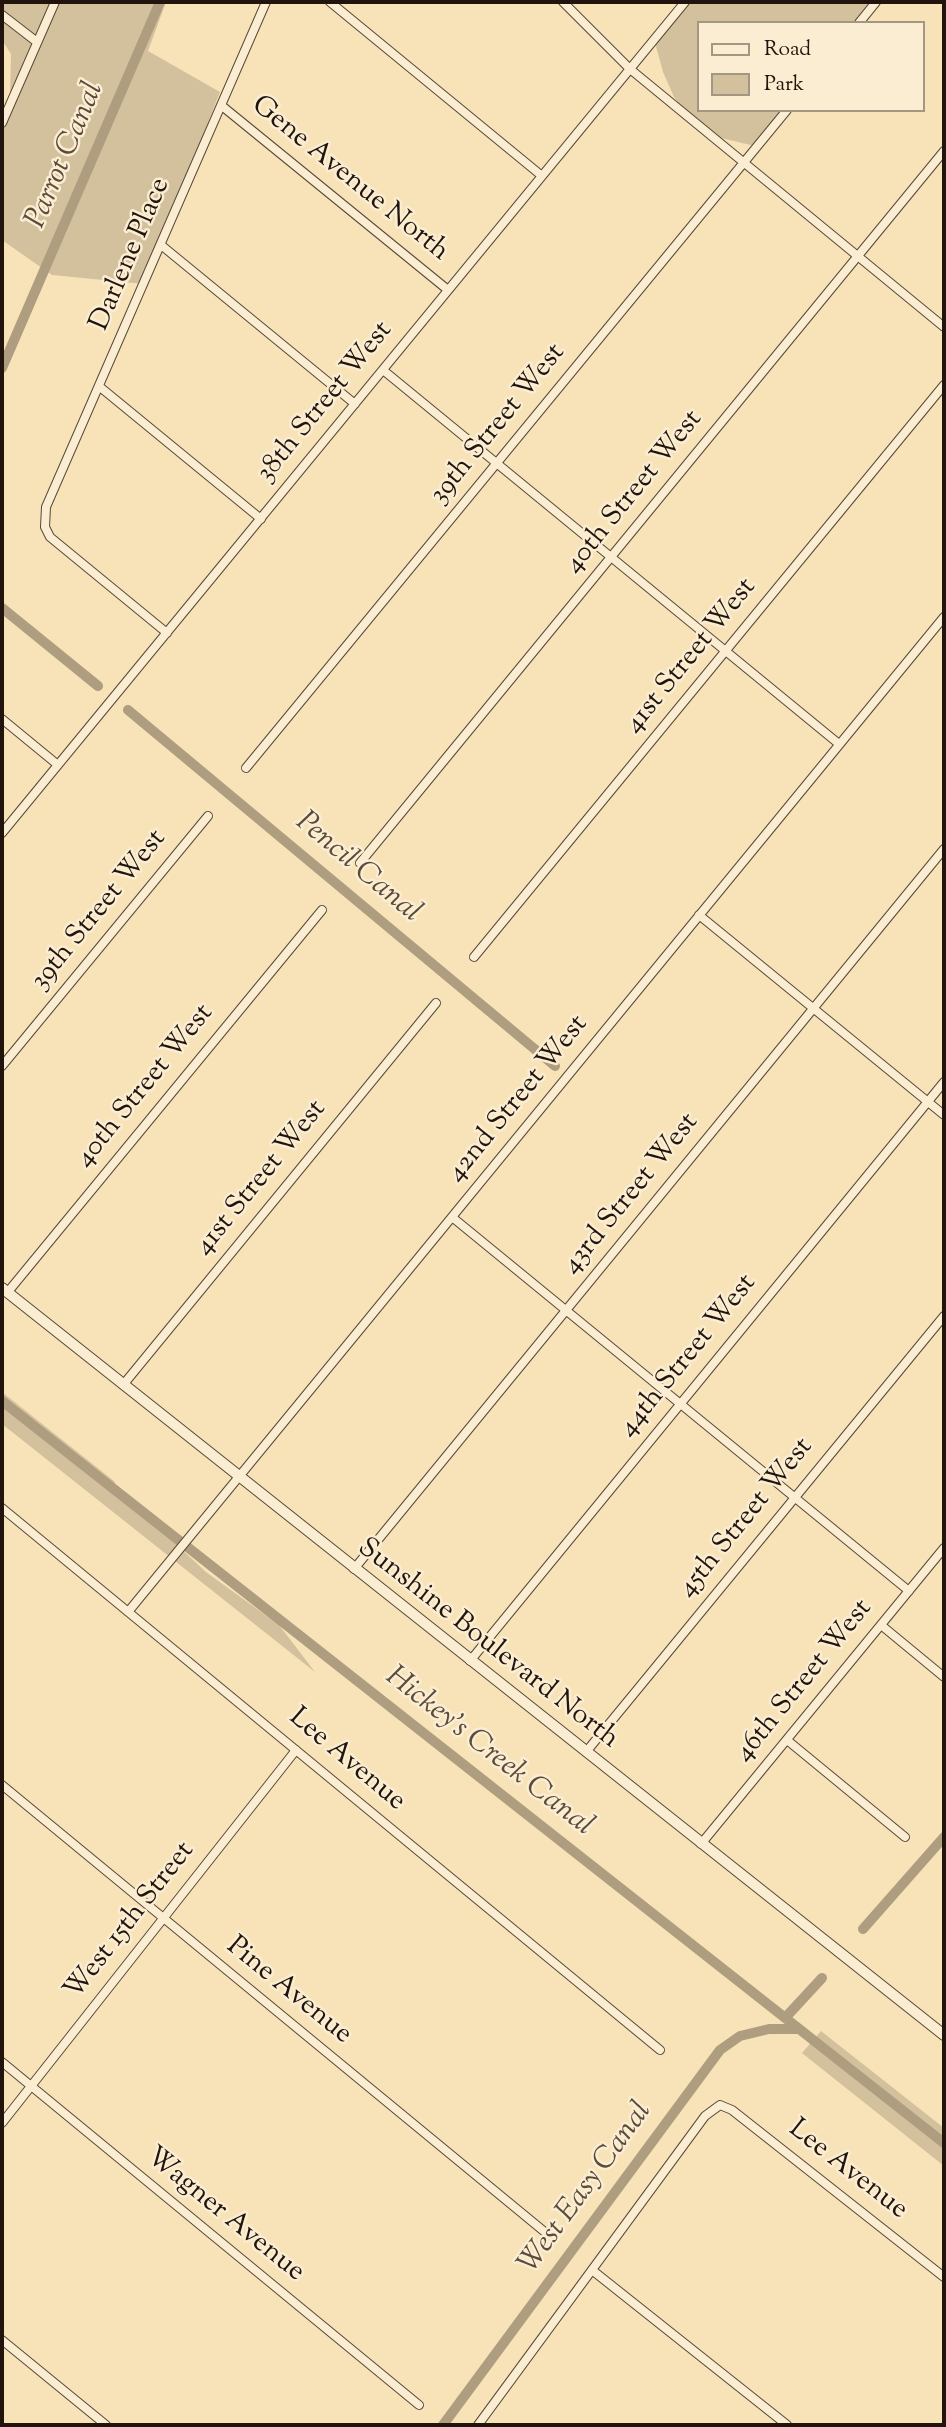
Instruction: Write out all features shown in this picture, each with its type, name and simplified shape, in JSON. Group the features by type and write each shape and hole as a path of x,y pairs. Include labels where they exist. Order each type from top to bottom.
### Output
{"street":[{"path":"2,123 55,2"},
{"name":"Darlene Place","path":"167,633 50,537 45,527 46,507 266,2"},
{"path":"330,2 542,176"},
{"path":"563,2 630,69 944,327"},
{"name":"38th Street West","path":"2,833 685,2"},
{"path":"861,21 876,2"},
{"path":"2,15 37,42"},
{"name":"Gene Avenue North","path":"222,106 448,290"},
{"name":"39th Street West","path":"246,768 785,112"},
{"name":"40th Street West","path":"360,863 944,151"},
{"path":"161,245 355,404"},
{"path":"383,370 839,744"},
{"name":"41st Street West","path":"474,957 944,384"},
{"path":"100,387 261,519"},
{"name":"42nd Street West","path":"128,1612 944,617"},
{"path":"2,719 58,765"},
{"name":"39th Street West","path":"2,1066 208,816"},
{"name":"43rd Street West","path":"354,1569 944,849"},
{"name":"40th Street West","path":"4,1291 322,910"},
{"path":"699,915 944,1115"},
{"name":"41st Street West","path":"123,1385 436,1003"},
{"name":"44th Street West","path":"470,1661 944,1082"},
{"path":"452,1217 909,1591"},
{"name":"Sunshine Boulevard North","path":"4,1291 944,2035"},
{"name":"45th Street West","path":"586,1752 944,1316"},
{"name":"Lee Avenue","path":"2,1508 660,2050"},
{"name":"46th Street West","path":"701,1844 944,1548"},
{"path":"881,1625 944,1677"},
{"path":"787,1740 905,1837"},
{"name":"West 15th Street","path":"2,2123 296,1750"},
{"name":"Pine Avenue","path":"2,1786 546,2233"},
{"name":"Wagner Avenue","path":"2,2063 419,2405"},
{"name":"Lee Avenue","path":"592,2270 705,2116 720,2105 732,2110 944,2277"},
{"path":"478,2425 592,2270 787,2425"},
{"path":"2,2340 106,2425"}],"green space":[{"path":"2,2 166,2 148,51 220,92 144,284 52,275 2,240 2,110 10,99 11,54 2,40"},
{"path":"686,2 882,2 867,21 698,21 698,112 788,112 759,147 721,138 689,117 674,97 663,72 654,39"},
{"path":"2,1392 114,1481 118,1490 206,1572 279,1625 315,1672 2,1424"},
{"path":"821,2031 944,2128 944,2166 802,2053"}],"waterway":[{"name":"Parrot Canal","path":"2,368 160,2"},
{"name":"Pencil Canal","path":"2,608 98,686"},
{"name":"Pencil Canal","path":"128,710 555,1066"},
{"name":"Hickey's Creek Canal","path":"2,1401 944,2143"},
{"path":"863,1929 944,1837"},
{"path":"785,2018 822,1978"},
{"name":"West Easy Canal","path":"443,2425 720,2050 740,2036 769,2029 798,2029"}]}
